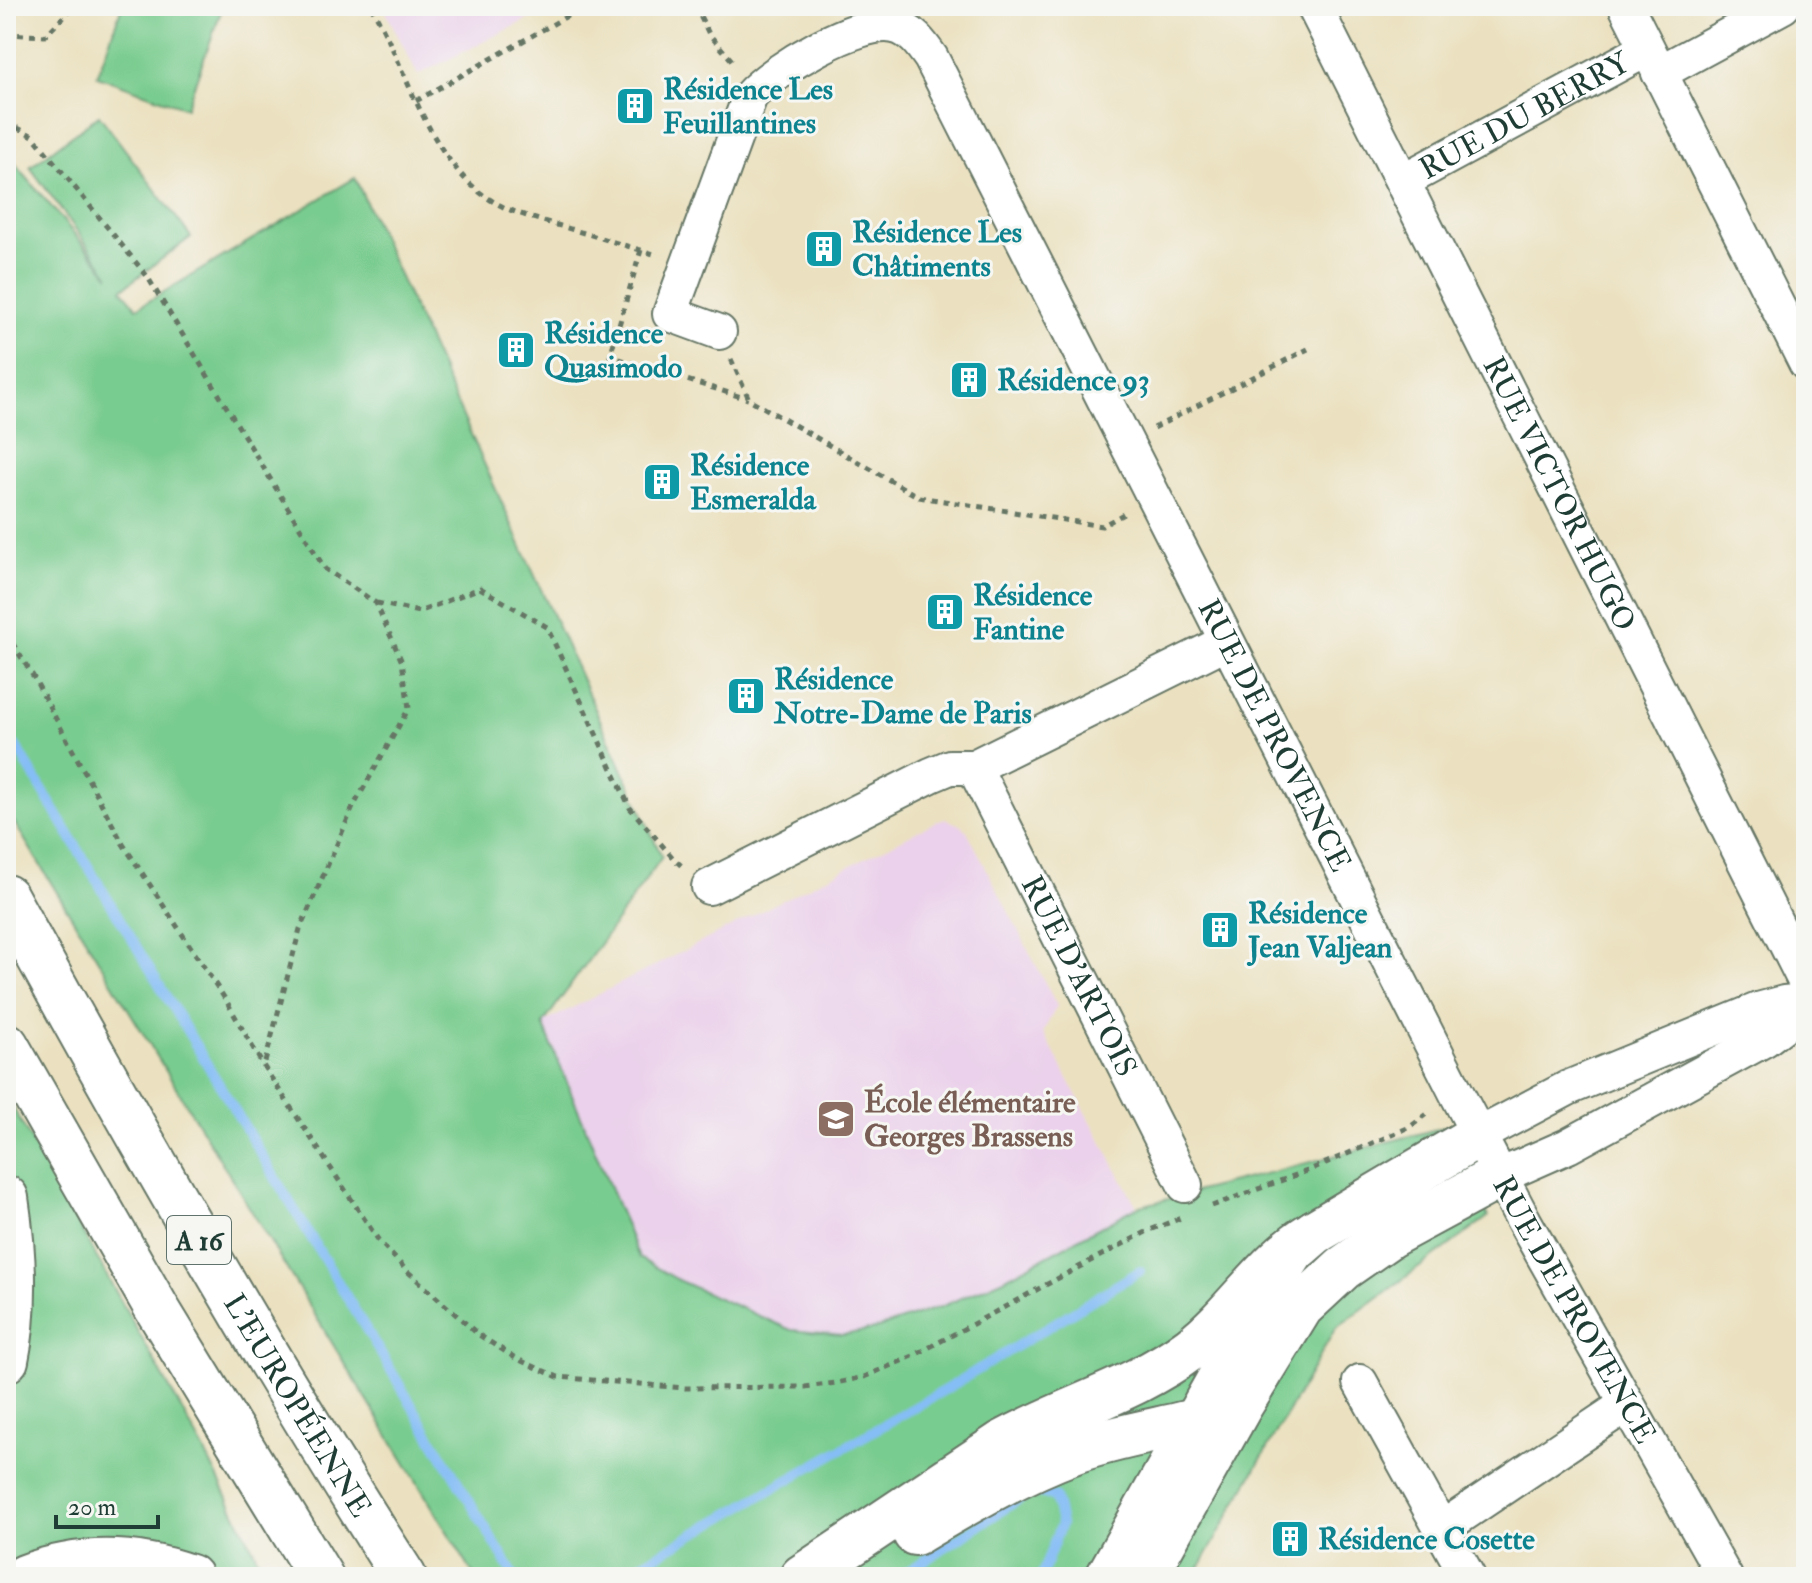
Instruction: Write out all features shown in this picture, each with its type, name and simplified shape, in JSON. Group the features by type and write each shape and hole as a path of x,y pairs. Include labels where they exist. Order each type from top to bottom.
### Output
{"highway":[{"name":"L'EUROPÉENNE","path":"6,897 166,1184 350,1494 404,1577"},
{"name":"A 16","path":"6,1045 148,1293 321,1577"},
{"path":"802,1577 1001,1444 1122,1388 1176,1359 1216,1327 1284,1253 1479,1135"},
{"path":"1144,1577 1293,1318 1324,1285 1389,1236 1500,1176"},
{"path":"6,1198 13,1266 13,1307 6,1360"},
{"path":"1108,1577 1280,1271 1293,1251 1315,1232"},
{"path":"841,1577 983,1493 1050,1462 1113,1439 1195,1421 1240,1406"},
{"path":"350,1494 431,1577"},
{"path":"25,1577 50,1568 109,1560 132,1562 190,1577"}],"street":[{"name":"RUE VICTOR HUGO","path":"1314,6 1806,983"},
{"path":"1626,6 1806,363"},
{"name":"RUE DU BERRY","path":"1403,181 1653,61 1773,9"},
{"name":"RUE DE PROVENCE","path":"760,84 785,65 861,29 893,25 915,38 931,58 1456,1092 1725,1577"},
{"path":"719,332 670,314 744,108 760,84"},
{"path":"709,887 931,775 950,767 974,767 1226,642"},
{"name":"RUE D'ARTOIS","path":"974,767 1185,1201"},
{"path":"1479,1135 1582,1081 1758,1010 1806,1001"},
{"path":"1500,1176 1568,1146 1765,1039 1806,1008"},
{"path":"1360,1382 1468,1577"},
{"path":"1441,1529 1627,1404"}],"path":[{"path":"6,34 45,36 74,6"},
{"path":"371,6 442,150 467,183 494,202 530,217 686,265"},
{"path":"416,101 585,6"},
{"path":"695,6 709,34 730,60 760,84"},
{"path":"6,122 33,136 147,276 325,569 376,603 419,612 480,588 547,627 630,808 674,859 709,887"},
{"path":"719,332 749,399 919,497 1102,526 1153,498"},
{"path":"1125,443 1308,349"},
{"path":"264,1067 300,929 353,807 409,708 402,662 376,603"},
{"path":"6,633 33,676 123,844 242,1026 264,1067 392,1257 495,1346 517,1359 558,1377 685,1388 805,1387 864,1377 923,1351 1150,1230 1185,1201"},
{"path":"1211,1207 1307,1171 1410,1127 1456,1092"}],"shaded area":[{"path":"383,6 554,6 418,75"},
{"name":"École élémentaire Georges Brassens","path":"946,819 967,831 1057,1006 1043,1032 1137,1207 1004,1279 943,1306 875,1329 843,1335 791,1330 682,1282 639,1258 543,1023"}],"green space":[{"path":"122,6 223,6 186,108 97,76"},
{"path":"99,115 191,237 122,289 137,308 355,178 662,857 543,1024 639,1258 682,1282 791,1330 843,1335 875,1329 943,1306 1004,1279 1137,1207 1445,1127 1488,1217 1335,1329 1194,1577 475,1577 6,809 6,153 110,276 30,167"},
{"path":"6,1095 204,1450 267,1577 6,1577"}],"waterway":[{"path":"6,742 16,746 515,1577"},
{"path":"619,1577 948,1388 1140,1271"},
{"path":"899,1577 1032,1491 1055,1497 1061,1524 1041,1577"}],"place":[{"name":"Résidence Les Feuillantines","path":"635,106"},
{"name":"Résidence Les Châtiments","path":"824,249"},
{"name":"Résidence Quasimodo","path":"516,350"},
{"name":"Résidence 93","path":"969,380"},
{"name":"Résidence Esmeralda","path":"662,482"},
{"name":"Résidence Fantine","path":"945,612"},
{"name":"Résidence Notre-Dame de Paris","path":"746,696"},
{"name":"Résidence Jean Valjean","path":"1220,930"},
{"name":"École élémentaire Georges Brassens","path":"836,1119"},
{"name":"Résidence Cosette","path":"1290,1539"}]}
